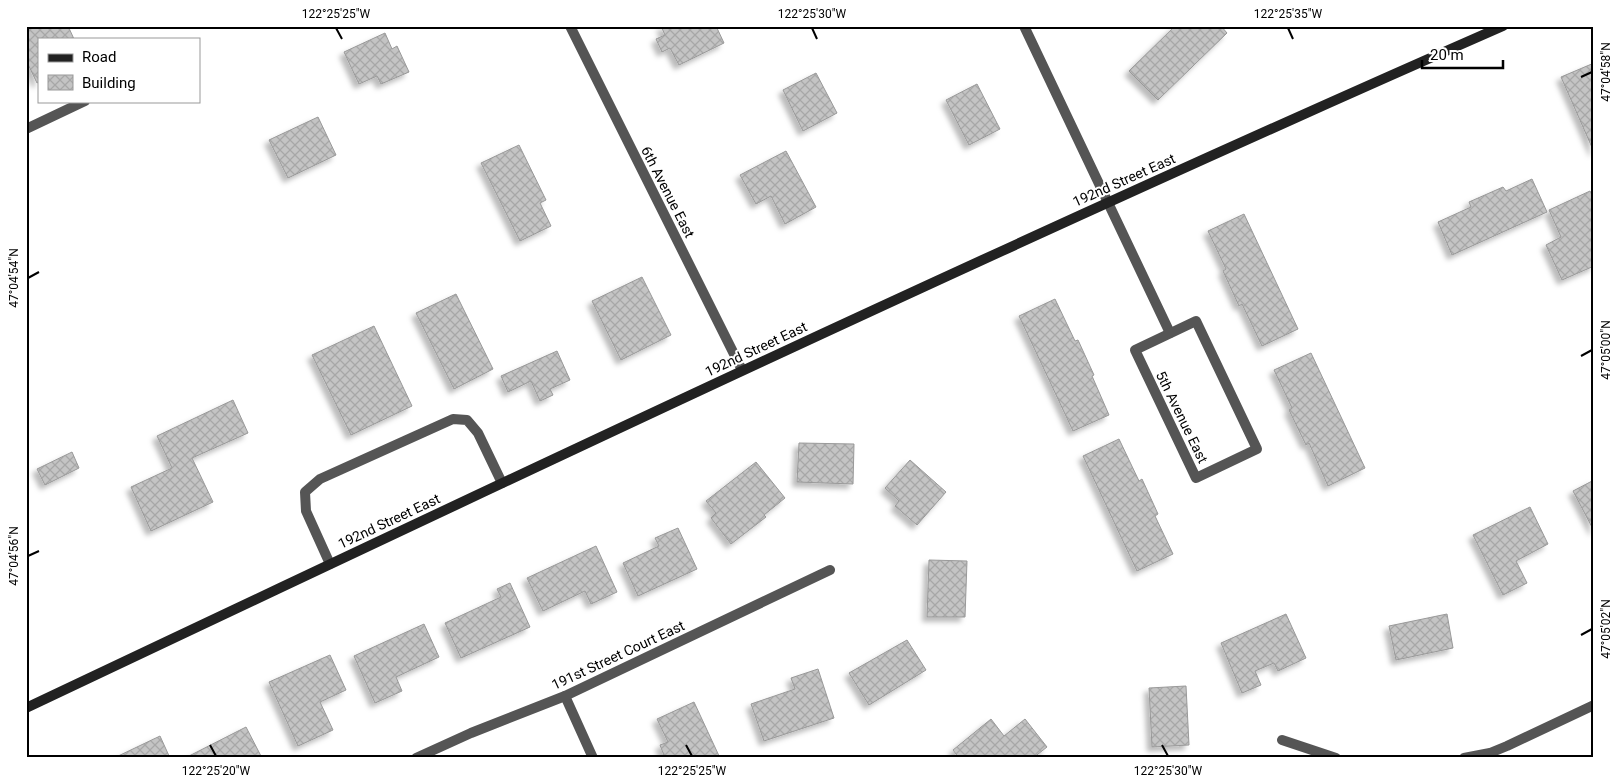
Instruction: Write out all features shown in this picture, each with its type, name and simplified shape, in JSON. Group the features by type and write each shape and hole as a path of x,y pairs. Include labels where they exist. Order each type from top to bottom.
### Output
{"street":[{"name":"6th Avenue East","path":"570,26 742,370"},
{"path":"1024,26 1170,334"},
{"name":"192nd Street East","path":"26,708 742,370 1108,202 1502,26"},
{"path":"26,130 83,102"},
{"name":"5th Avenue East","path":"1196,321 1257,448 1196,478 1135,350 1170,334 1196,321"},
{"path":"330,564 306,511 305,492 320,479 453,419 467,420 478,433 502,483"},
{"name":"191st Street Court East","path":"416,758 471,733 565,696 830,570"},
{"path":"565,696 593,758"},
{"path":"1464,758 1490,753 1594,705"},
{"path":"1282,740 1336,758"}],"building":[{"path":"26,26 68,26 74,38 38,38 38,82 26,60"},
{"path":"661,26 716,26 724,43 679,65 670,48 662,52 656,39 665,35"},
{"path":"1175,26 1221,26 1227,33 1158,100 1129,71"},
{"path":"385,33 392,49 397,46 409,72 381,84 377,76 359,84 344,52"},
{"path":"1594,63 1594,152 1561,77"},
{"path":"816,73 837,113 803,131 783,90"},
{"path":"977,84 1000,129 969,145 946,100"},
{"path":"318,117 336,155 288,178 269,140"},
{"path":"519,145 546,200 540,203 551,226 520,241 481,163"},
{"path":"786,151 816,207 785,224 771,196 756,204 740,175"},
{"path":"1532,179 1547,212 1452,255 1438,222 1471,207 1469,202 1503,187 1506,191"},
{"path":"1590,191 1594,199 1594,266 1562,280 1546,245 1561,237 1549,210"},
{"path":"1244,214 1298,329 1262,346 1242,304 1239,306 1223,271 1226,269 1208,231"},
{"path":"642,277 671,335 621,360 592,301"},
{"path":"456,294 493,369 454,389 416,313"},
{"path":"1055,299 1075,341 1078,340 1109,415 1073,431 1019,316"},
{"path":"374,326 412,406 351,435 312,355"},
{"path":"557,351 570,380 550,389 553,395 540,401 531,381 508,392 501,376"},
{"path":"1311,353 1365,468 1328,486 1309,443 1306,445 1289,410 1292,408 1274,370"},
{"path":"233,400 248,433 192,458 213,502 151,531 131,487 172,468 157,436"},
{"path":"1119,439 1139,481 1142,479 1158,514 1155,516 1173,554 1137,571 1083,456"},
{"path":"799,443 854,444 853,484 797,482"},
{"path":"72,452 79,468 45,485 37,469"},
{"path":"910,460 946,492 917,525 895,506 899,501 885,488"},
{"path":"756,462 785,498 764,515 766,517 731,544 711,518 716,513 706,501"},
{"path":"1594,480 1594,531 1573,491"},
{"path":"1530,507 1548,544 1516,561 1527,583 1503,595 1473,535"},
{"path":"678,528 697,569 638,596 623,563 659,546 655,538"},
{"path":"596,546 617,592 591,604 585,591 543,611 527,578"},
{"path":"929,560 967,561 965,617 927,617"},
{"path":"510,583 530,627 461,658 445,623 501,597 497,589"},
{"path":"1286,614 1306,658 1278,671 1274,663 1255,671 1261,685 1242,693 1221,643"},
{"path":"1447,614 1453,648 1396,660 1389,626"},
{"path":"424,624 439,657 396,677 402,691 375,703 354,656"},
{"path":"907,640 926,670 869,705 849,673"},
{"path":"330,655 346,690 320,702 333,730 298,746 269,682"},
{"path":"818,669 834,718 764,741 751,704 795,689 791,678"},
{"path":"1186,686 1189,745 1152,747 1149,688"},
{"path":"694,702 720,758 665,758 660,745 668,742 657,719"},
{"path":"991,719 1004,736 1025,719 1047,747 1033,758 959,758 953,750"},
{"path":"246,727 262,758 190,758 189,756"},
{"path":"160,736 170,758 114,758"}]}
